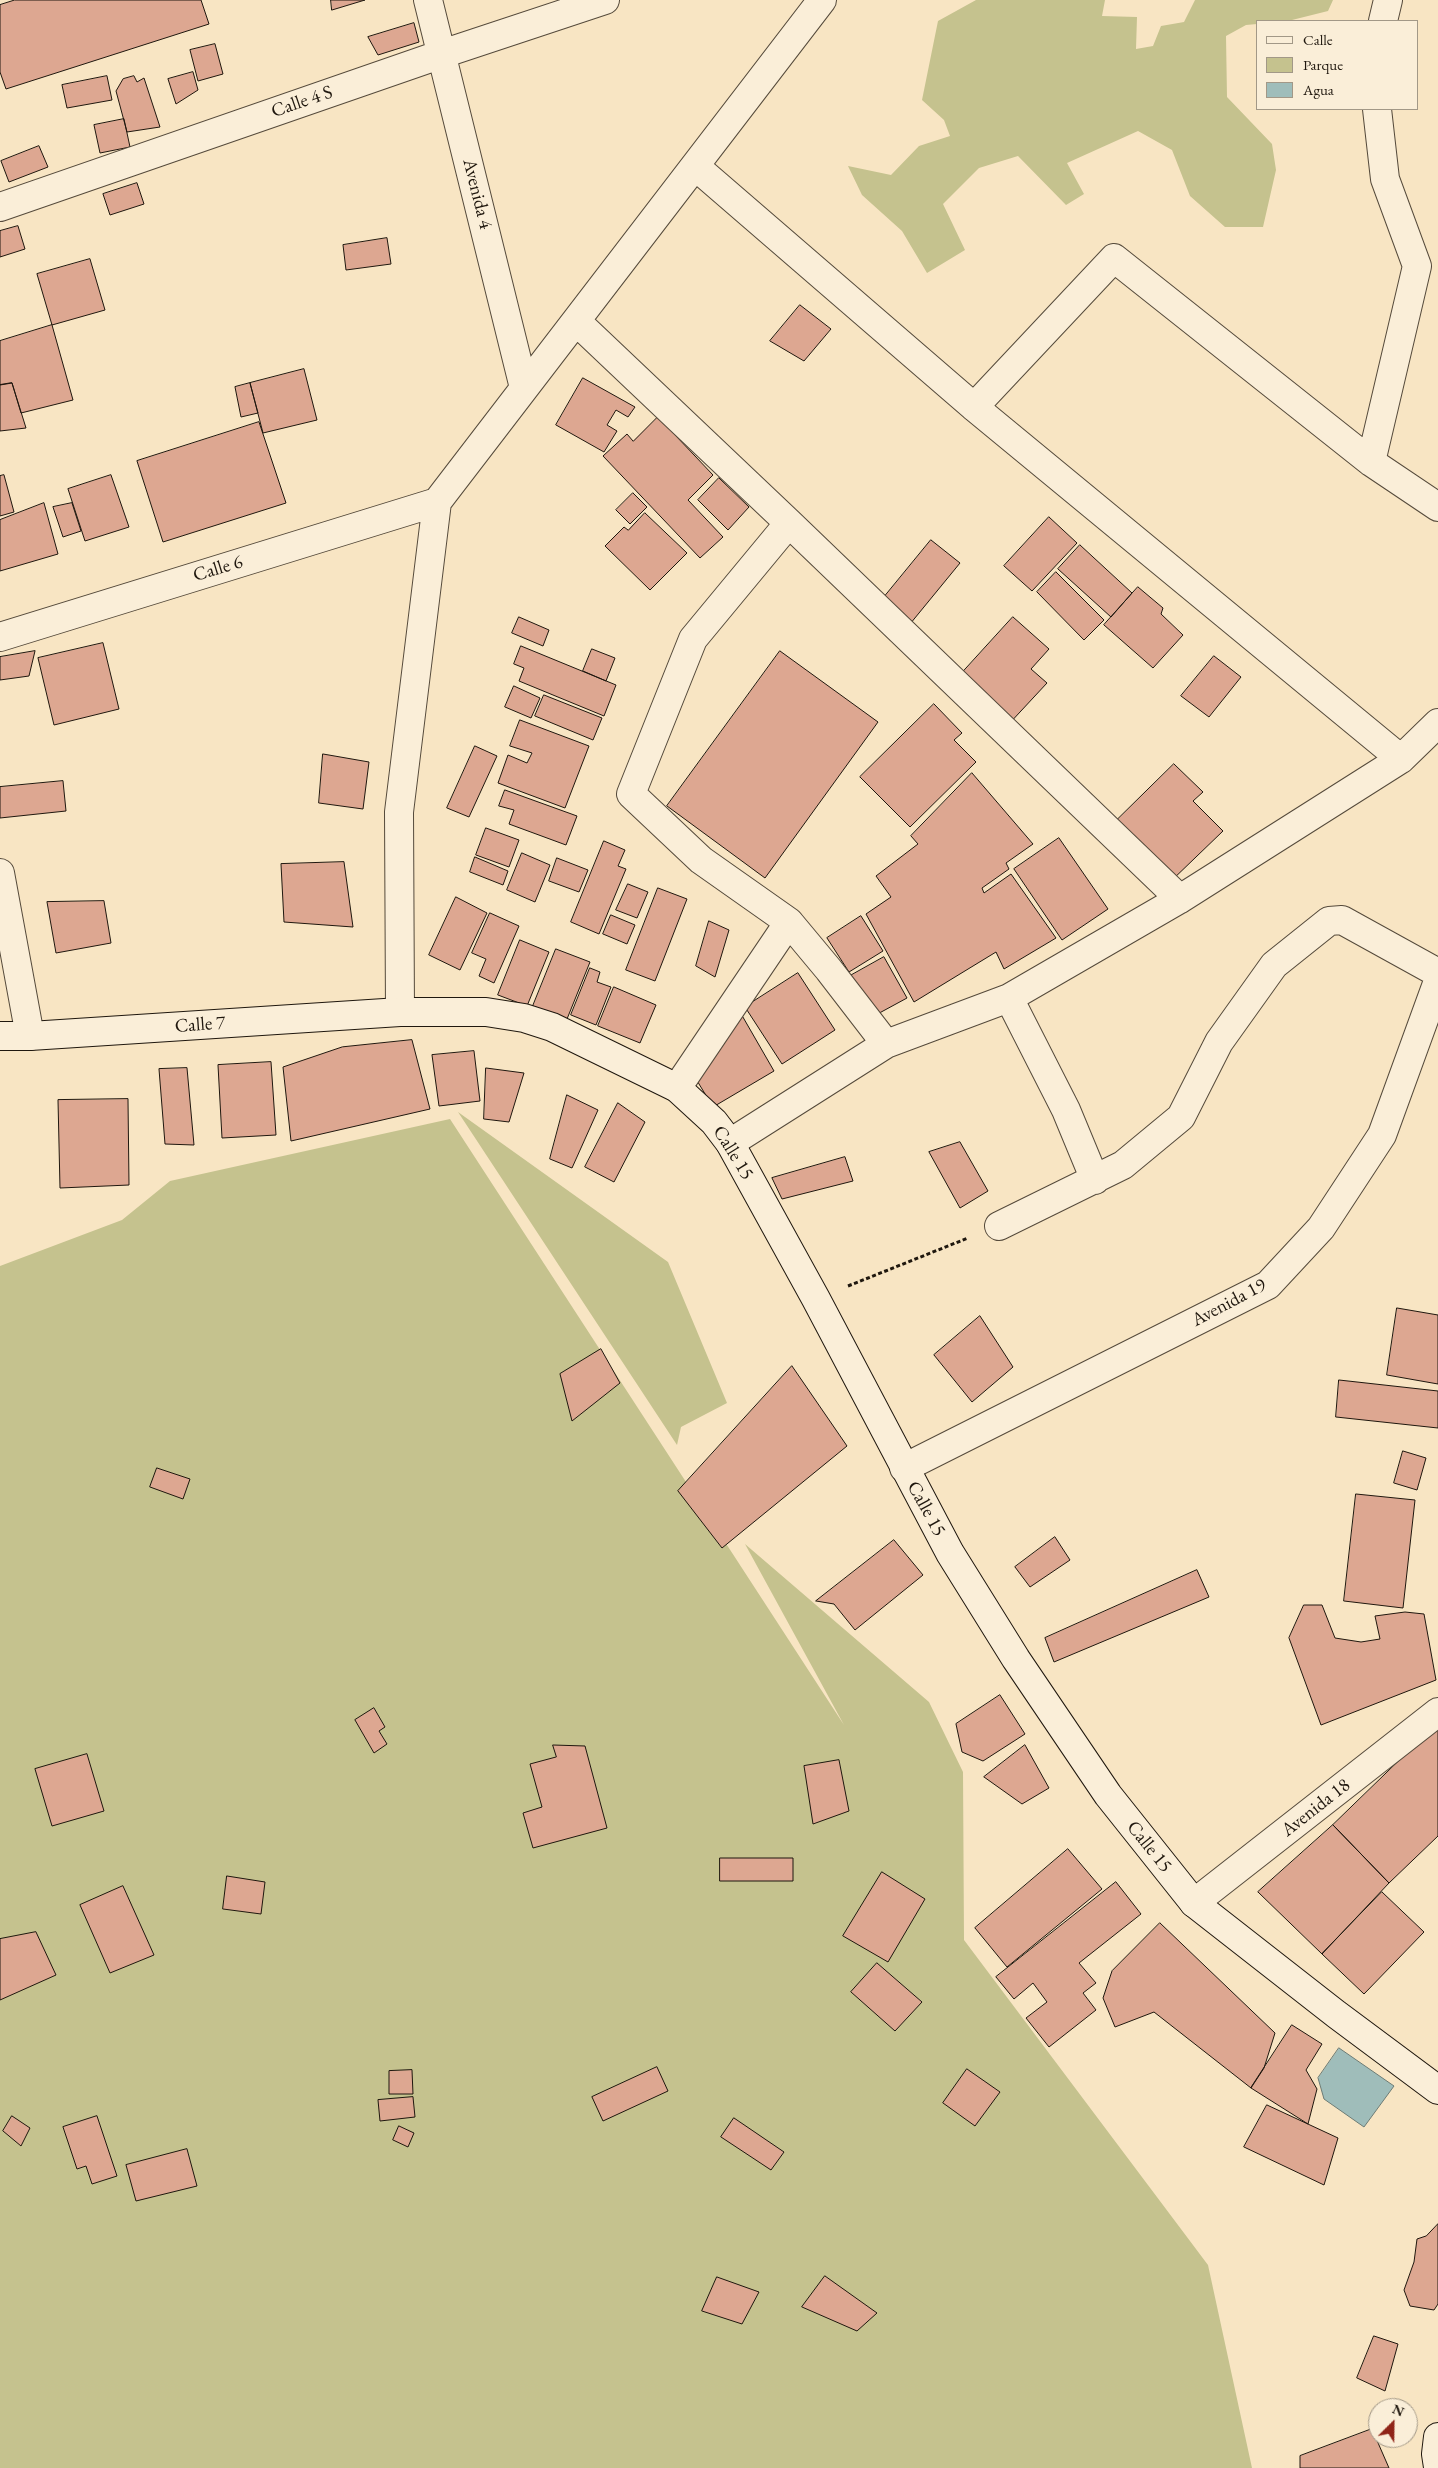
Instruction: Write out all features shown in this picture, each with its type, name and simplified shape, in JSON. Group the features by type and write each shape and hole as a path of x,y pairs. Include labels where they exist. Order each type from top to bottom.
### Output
{"street":[{"name":"Avenida 4","path":"428,0 524,388"},
{"name":"Calle 4 S","path":"0,207 442,54 605,0"},
{"path":"400,1012 399,812 437,502 822,0"},
{"path":"1383,20 1388,0"},
{"path":"1371,462 1428,272 1385,179 1377,110"},
{"path":"695,166 974,407 1401,759"},
{"path":"974,407 1114,258 1371,462 1438,507"},
{"path":"576,321 790,523 1180,899"},
{"name":"Calle 6","path":"0,637 437,502"},
{"path":"790,523 693,639 631,794 701,860 789,922 886,1044"},
{"path":"730,1143 886,1044 1009,998 1180,899 1401,759 1438,723"},
{"path":"0,873 30,1036"},
{"path":"999,1226 1122,1165 1181,1117 1219,1042 1274,965 1329,921 1342,920 1438,974"},
{"path":"677,1088 789,922"},
{"name":"Avenida 19","path":"904,1468 1268,1284 1321,1228 1382,1135 1438,981"},
{"path":"1009,998 1066,1110 1095,1180"},
{"name":"Calle 7","path":"0,1036 30,1036 400,1012"},
{"name":"Calle 15","path":"400,1012 486,1012 524,1018 581,1040 677,1088 714,1122 730,1143 816,1299 950,1553 1054,1716 1108,1795 1194,1903 1336,2014 1438,2090"},
{"name":"Avenida 18","path":"1194,1903 1438,1712"},
{"path":"1438,2437 1436,2454 1438,2467"}],"path":[{"path":"816,1299 999,1226"}],"green space":[{"path":"976,0 1105,0 1102,16 1137,17 1136,49 1153,46 1161,26 1184,22 1195,0 1333,0 1328,11 1292,20 1256,20 1256,24 1246,25 1226,36 1227,97 1272,144 1276,170 1263,227 1225,227 1190,196 1172,150 1138,131 1067,163 1084,194 1066,205 1018,156 979,168 943,204 965,250 927,273 902,231 862,195 848,166 891,175 919,146 950,136 944,120 922,100 938,21"},
{"path":"458,1112 668,1262 727,1403 681,1427 677,1445"},
{"path":"450,1119 844,1725 745,1544 929,1702 963,1772 964,1940 1208,2265 1252,2468 0,2468 0,1266 122,1220 170,1181"}],"water":[{"path":"1339,2048 1394,2086 1364,2127 1324,2099 1318,2078"}],"building":[{"path":"15,0 201,0 209,24 6,89 0,72 0,5"},
{"path":"331,0 365,0 332,10"},
{"path":"414,23 419,42 378,55 368,37"},
{"path":"215,44 223,74 198,81 190,50"},
{"path":"193,72 198,90 176,104 168,79"},
{"path":"107,76 112,100 67,108 62,85"},
{"path":"134,76 137,82 144,78 160,127 127,132 116,91 123,79"},
{"path":"124,119 130,147 100,153 94,125"},
{"path":"39,146 48,167 9,182 1,161"},
{"path":"137,183 144,204 110,215 103,194"},
{"path":"18,226 25,249 0,257 0,231"},
{"path":"387,238 391,264 346,270 343,245"},
{"path":"90,259 105,310 52,325 37,274"},
{"path":"800,305 831,329 804,361 770,341"},
{"path":"52,325 73,400 21,413 12,383 0,385 0,341"},
{"path":"304,369 317,420 263,433 250,383"},
{"path":"583,378 635,407 628,417 616,410 607,425 617,431 604,452 556,425"},
{"path":"12,383 26,428 0,431 0,385"},
{"path":"250,383 258,413 241,417 235,387"},
{"path":"658,417 713,475 688,500 723,537 700,558 603,456 627,434 633,441"},
{"path":"259,422 286,503 163,542 137,461"},
{"path":"4,475 14,512 0,516 0,476"},
{"path":"111,475 129,527 85,541 68,489"},
{"path":"719,478 749,507 728,530 698,500"},
{"path":"633,493 647,507 630,524 616,510"},
{"path":"44,503 58,554 0,571 0,520"},
{"path":"72,503 81,531 63,537 53,507"},
{"path":"645,513 687,553 650,590 605,546 624,527 628,530"},
{"path":"1049,517 1077,543 1032,591 1004,566"},
{"path":"931,540 960,563 910,624 881,601"},
{"path":"1080,545 1132,593 1111,617 1058,569"},
{"path":"1056,572 1104,620 1084,640 1037,592"},
{"path":"1138,587 1163,608 1161,614 1183,635 1153,668 1104,625"},
{"path":"519,617 549,630 543,646 512,633"},
{"path":"1013,617 1049,649 1031,669 1047,683 1007,726 962,673"},
{"path":"103,643 119,709 54,725 38,658"},
{"path":"521,646 616,685 604,716 519,681 524,668 514,664"},
{"path":"592,649 615,658 606,681 583,671"},
{"path":"35,651 29,676 0,680 0,657"},
{"path":"780,651 878,722 765,878 667,806"},
{"path":"1214,656 1241,677 1209,717 1181,696"},
{"path":"514,686 540,698 531,718 505,707"},
{"path":"544,695 602,718 593,740 535,716"},
{"path":"934,704 962,733 954,740 976,762 910,827 860,777"},
{"path":"520,720 589,746 565,808 498,783 508,755 527,763 532,753 510,746"},
{"path":"475,746 497,756 469,817 447,808"},
{"path":"323,754 369,762 363,809 319,803"},
{"path":"1174,764 1203,792 1193,801 1223,831 1169,883 1112,825"},
{"path":"972,773 1033,844 1006,863 1009,869 982,888 984,893 1011,874 1056,938 1004,969 996,952 914,1002 866,914 891,897 876,876 918,844 911,836"},
{"path":"63,781 66,811 0,818 0,787"},
{"path":"505,790 577,816 566,845 509,824 514,810 499,806"},
{"path":"486,828 519,840 509,867 476,855"},
{"path":"1059,838 1108,909 1062,940 1014,869"},
{"path":"604,841 625,850 618,866 626,869 599,934 571,922"},
{"path":"522,853 550,865 535,902 507,890"},
{"path":"475,857 508,871 503,885 470,872"},
{"path":"557,858 588,870 579,892 549,881"},
{"path":"344,862 353,927 284,922 281,864"},
{"path":"628,884 648,892 637,918 616,910"},
{"path":"658,888 687,899 655,981 626,970"},
{"path":"456,897 487,913 460,970 429,955"},
{"path":"104,901 111,943 56,953 47,902"},
{"path":"490,913 519,926 494,983 479,976 486,959 472,953"},
{"path":"611,915 635,925 627,944 603,934"},
{"path":"861,916 883,951 849,972 827,938"},
{"path":"709,921 729,930 715,977 696,966"},
{"path":"520,940 549,952 527,1006 498,995"},
{"path":"556,949 590,962 567,1019 533,1006"},
{"path":"884,957 907,998 872,1017 850,976"},
{"path":"590,968 600,972 597,982 611,987 596,1025 571,1015"},
{"path":"798,973 835,1030 782,1064 745,1007"},
{"path":"614,987 656,1005 640,1043 598,1026"},
{"path":"740,1012 774,1071 713,1107 696,1079"},
{"path":"412,1040 430,1109 291,1141 283,1067 342,1047"},
{"path":"474,1051 480,1101 439,1106 432,1055"},
{"path":"271,1062 276,1135 222,1138 218,1065"},
{"path":"187,1068 194,1145 165,1144 159,1069"},
{"path":"486,1068 524,1073 509,1122 484,1119"},
{"path":"567,1095 598,1110 572,1168 550,1159"},
{"path":"128,1099 129,1185 60,1188 58,1100"},
{"path":"618,1103 645,1122 614,1182 585,1167"},
{"path":"960,1142 988,1191 960,1208 929,1152"},
{"path":"845,1157 853,1181 782,1199 772,1178"},
{"path":"1397,1308 1438,1315 1438,1384 1387,1375"},
{"path":"980,1316 1013,1367 972,1402 934,1355"},
{"path":"601,1349 620,1383 572,1421 560,1374"},
{"path":"792,1366 847,1446 722,1548 678,1491"},
{"path":"1339,1380 1438,1391 1438,1428 1336,1417"},
{"path":"1403,1451 1426,1458 1417,1490 1394,1483"},
{"path":"157,1468 190,1479 183,1499 150,1487"},
{"path":"1356,1494 1415,1500 1403,1608 1344,1601"},
{"path":"1055,1537 1070,1560 1030,1587 1015,1567"},
{"path":"894,1540 923,1575 855,1630 834,1604 816,1601"},
{"path":"1197,1570 1209,1597 1054,1662 1045,1638"},
{"path":"1304,1605 1322,1605 1335,1638 1361,1642 1380,1639 1375,1616 1405,1612 1424,1614 1436,1680 1321,1725 1289,1638"},
{"path":"1000,1695 1025,1734 983,1761 962,1752 956,1724"},
{"path":"374,1708 385,1727 379,1731 387,1744 374,1753 355,1720"},
{"path":"1434,1727 1438,1731 1438,1836 1389,1883 1333,1825"},
{"path":"553,1745 585,1746 607,1828 533,1848 523,1813 542,1807 530,1764 556,1757"},
{"path":"1025,1745 1049,1788 1022,1804 984,1777"},
{"path":"87,1754 104,1811 52,1826 35,1769"},
{"path":"839,1760 849,1811 813,1824 804,1766"},
{"path":"1333,1825 1389,1883 1322,1954 1258,1892"},
{"path":"1068,1849 1102,1889 1007,1967 975,1928"},
{"path":"720,1858 793,1858 793,1881 720,1881"},
{"path":"882,1872 925,1899 888,1962 843,1936"},
{"path":"227,1876 265,1882 261,1914 223,1909"},
{"path":"1116,1882 1141,1914 1079,1963 1096,1983 1083,1993 1096,2010 1049,2047 1026,2018 1047,2002 1033,1983 1014,1999 996,1977"},
{"path":"123,1886 154,1955 110,1973 80,1905"},
{"path":"1382,1892 1424,1932 1364,1994 1322,1954"},
{"path":"1160,1923 1275,2033 1264,2068 1251,2088 1154,2012 1115,2027 1103,1998 1112,1971"},
{"path":"36,1932 56,1975 0,2000 0,1939"},
{"path":"877,1963 922,2002 895,2031 851,1992"},
{"path":"1292,2025 1322,2044 1306,2070 1317,2089 1308,2124 1251,2088"},
{"path":"657,2067 668,2091 603,2121 592,2097"},
{"path":"967,2069 1000,2092 975,2126 943,2103"},
{"path":"412,2070 413,2094 389,2094 389,2071"},
{"path":"413,2097 415,2117 380,2121 378,2100"},
{"path":"1267,2105 1338,2138 1324,2185 1244,2147"},
{"path":"12,2116 30,2128 21,2146 3,2131"},
{"path":"97,2116 117,2176 92,2184 86,2166 77,2169 63,2127"},
{"path":"734,2118 784,2152 771,2170 721,2137"},
{"path":"399,2126 414,2133 408,2147 393,2140"},
{"path":"187,2149 197,2186 136,2201 126,2165"},
{"path":"1438,2224 1438,2304 1434,2310 1410,2306 1404,2290 1414,2262 1417,2239 1426,2236"},
{"path":"825,2276 877,2313 857,2331 802,2307"},
{"path":"717,2277 759,2292 742,2324 702,2311"},
{"path":"1374,2336 1398,2344 1385,2391 1357,2378"},
{"path":"1368,2430 1368,2448 1380,2448 1389,2468 1300,2468 1300,2456"}]}
